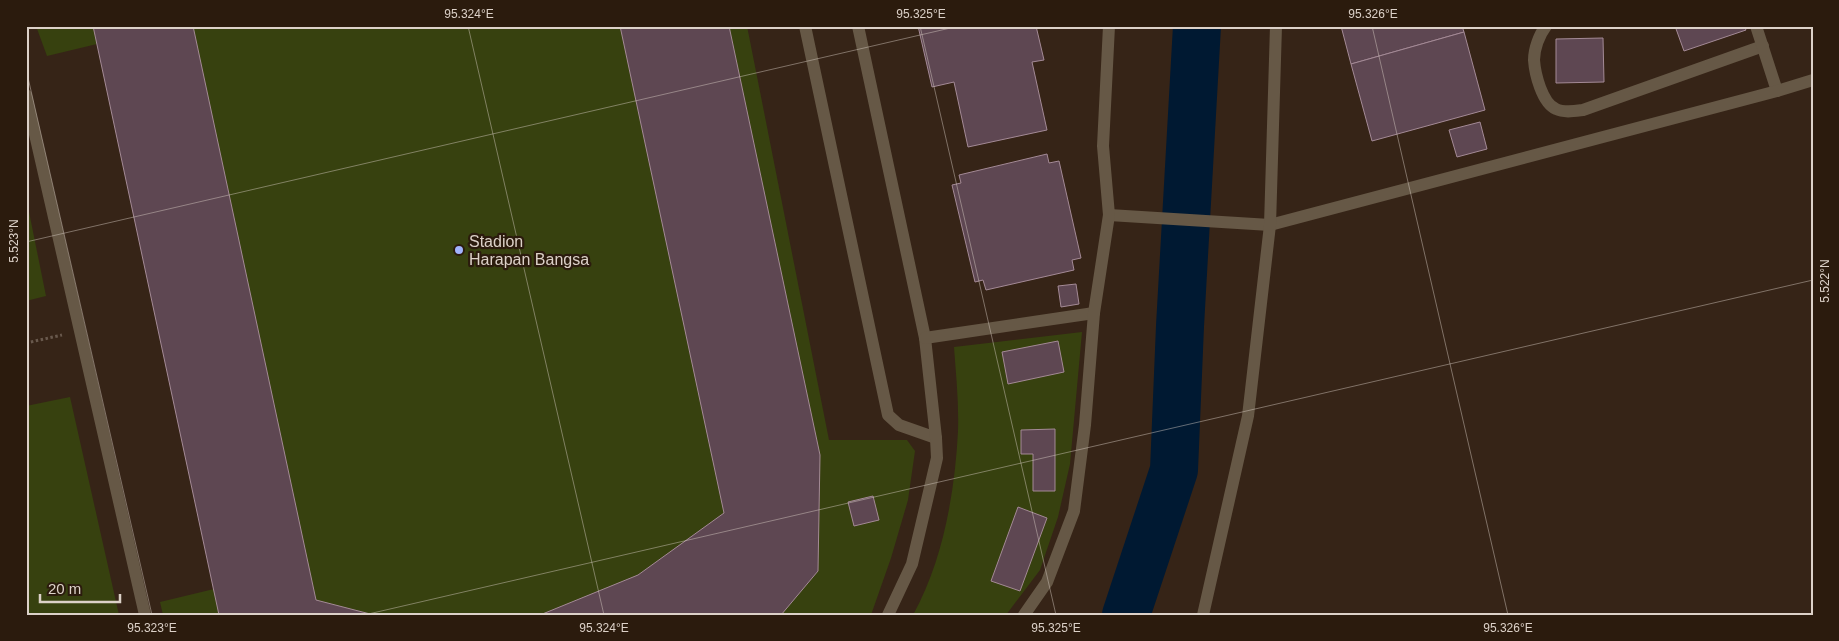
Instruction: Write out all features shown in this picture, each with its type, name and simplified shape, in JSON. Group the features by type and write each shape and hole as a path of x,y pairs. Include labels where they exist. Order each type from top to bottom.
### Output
{"street":[{"path":"805,26 888,415 898,426 936,438"},
{"path":"858,26 925,338 936,438 937,458 912,564 888,615"},
{"path":"1024,615 1047,582 1074,511 1086,425 1094,313 1109,214 1104,146 1109,26"},
{"path":"1203,615 1248,416 1270,225 1276,26"},
{"path":"1546,26 1536,46 1534,60 1539,85 1546,102 1556,110 1568,112 1583,110 1763,46"},
{"path":"1756,26 1777,91"},
{"path":"1109,214 1270,225 1813,80"},
{"path":"26,95 144,615"},
{"path":"925,338 1094,313"}],"path":[{"path":"26,343 81,332"}],"green space":[{"name":"Stadion Harapan Bangsa","path":"36,26 747,26 829,440 907,440 915,451 908,500 891,558 871,615 163,615 160,602 214,589 97,44 47,56"},
{"path":"26,197 46,296 26,301"},
{"path":"1082,332 1070,464 1058,517 1040,570 1006,615 913,615 940,549 954,478 958,431 958,400 954,347"},
{"path":"70,397 119,615 26,615 26,406"}],"building":[{"path":"93,26 193,26 316,600 374,615 219,615"},
{"path":"620,26 729,26 820,455 818,571 781,615 540,615 638,575 724,513"},
{"path":"918,26 1036,26 1044,60 1032,62 1047,130 968,147 954,82 932,87"},
{"path":"1341,26 1462,26 1464,32 1351,64"},
{"path":"1675,26 1744,26 1746,30 1684,51"},
{"path":"1464,32 1485,110 1372,141 1351,64"},
{"path":"1603,38 1604,82 1556,83 1556,39"},
{"path":"1480,122 1487,149 1457,157 1449,130"},
{"path":"1047,154 1049,163 1059,161 1081,258 1072,260 1074,270 986,290 983,280 975,282 952,185 961,183 959,175"},
{"path":"1076,284 1079,304 1061,307 1058,286"},
{"path":"1058,341 1064,372 1008,384 1002,352"},
{"path":"1055,429 1055,491 1033,491 1033,454 1021,454 1021,430"},
{"path":"873,496 879,520 854,526 848,502"},
{"path":"1018,507 1047,518 1020,591 991,581"}],"waterway":[{"path":"1126,615 1174,470 1197,26"}],"place":[{"name":"Stadion Harapan Bangsa","path":"459,250"}]}
